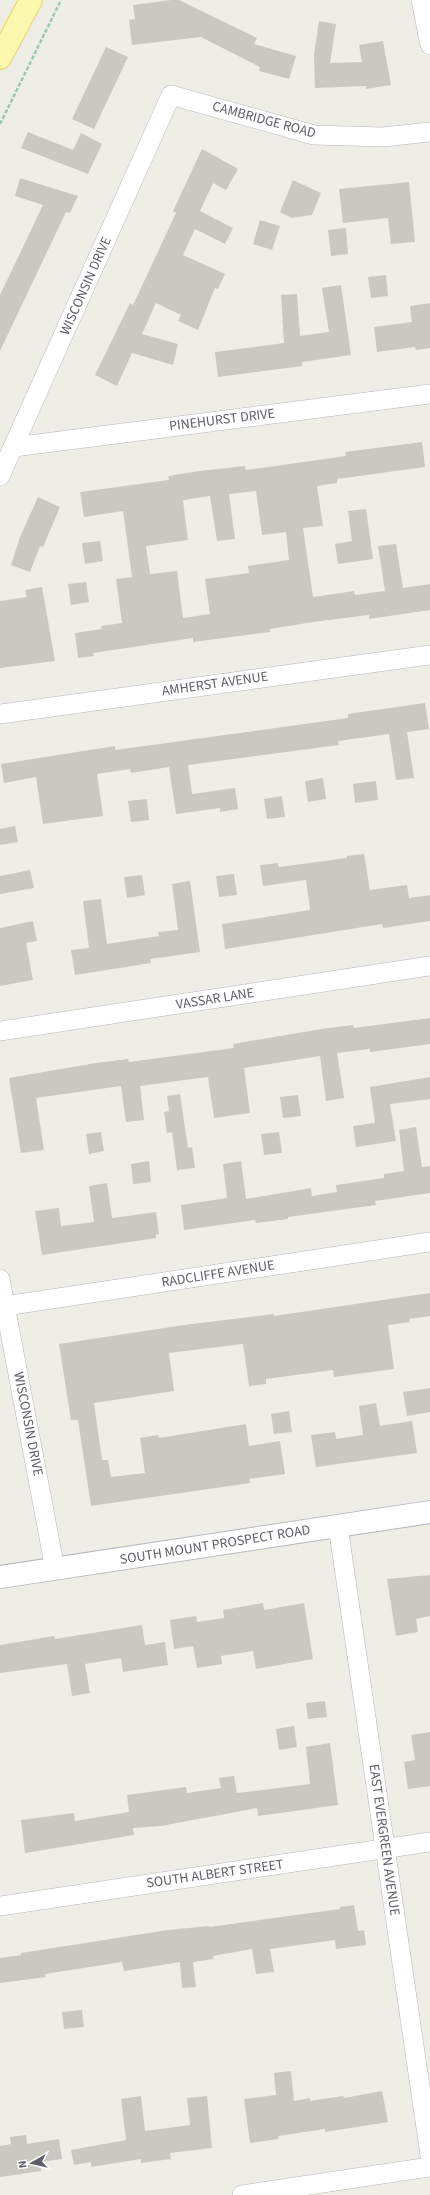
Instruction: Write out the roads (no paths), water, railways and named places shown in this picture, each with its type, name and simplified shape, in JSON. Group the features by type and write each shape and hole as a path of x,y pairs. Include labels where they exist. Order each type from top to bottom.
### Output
{"main road":[{"path":"0,59 31,0"},
{"name":"SOUTH MOUNT PROSPECT ROAD","path":"0,1577 430,1512"}],"street":[{"path":"421,0 430,45"},
{"name":"CAMBRIDGE ROAD","path":"170,95 314,135 383,136 430,132"},
{"name":"WISCONSIN DRIVE","path":"0,476 170,95"},
{"name":"PINEHURST DRIVE","path":"14,447 430,394"},
{"name":"AMHERST AVENUE","path":"0,714 430,655"},
{"name":"VASSAR LANE","path":"0,1031 430,966"},
{"name":"RADCLIFFE AVENUE","path":"5,1306 430,1242"},
{"name":"WISCONSIN DRIVE","path":"0,1279 55,1569"},
{"name":"EAST EVERGREEN AVENUE","path":"338,1526 384,1849 430,2155"},
{"name":"SOUTH ALBERT STREET","path":"0,1906 430,1842"},
{"path":"242,2195 430,2167"}]}
